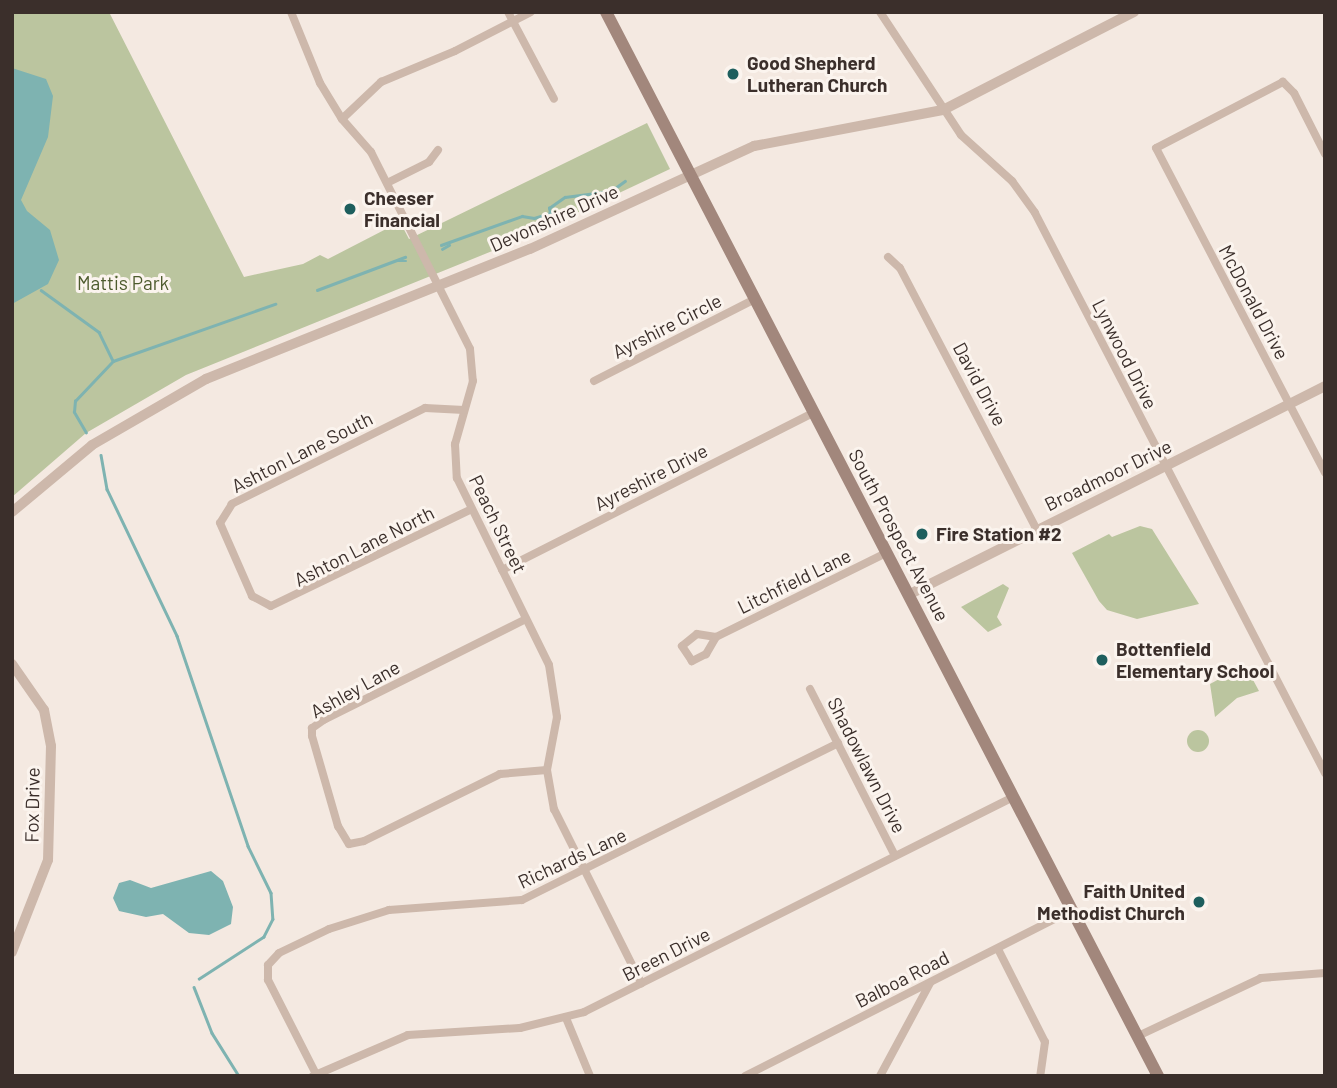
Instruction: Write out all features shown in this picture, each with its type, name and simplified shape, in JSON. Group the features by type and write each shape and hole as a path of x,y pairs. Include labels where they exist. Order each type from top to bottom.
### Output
{"main road":[{"name":"South Prospect Avenue","path":"606,12 1158,1076"}],"street":[{"name":"Peach Street","path":"291,12 320,83 342,118 371,152 470,349 473,380 455,444 455,467 470,510 526,619 555,684 557,717 547,770 554,809 641,983"},
{"path":"508,12 554,99"},
{"path":"342,118 381,82 531,12"},
{"name":"Lynwood Drive","path":"880,12 961,135 1012,181 1035,213 1325,773"},
{"name":"Devonshire Drive","path":"12,512 80,454 175,394 440,286 690,175 779,139 897,121 943,110 1134,12"},
{"name":"McDonald Drive","path":"1325,154 1288,85 1279,83 1157,146 1325,473"},
{"path":"387,183 429,162 438,150"},
{"name":"David Drive","path":"888,257 900,268 1037,530"},
{"name":"Ayrshire Circle","path":"594,381 755,299"},
{"name":"Broadmoor Drive","path":"908,595 1325,386"},
{"name":"Ashton Lane South","path":"271,606 252,596 225,541 220,523 224,511 425,408 464,410"},
{"name":"Ayreshire Drive","path":"502,570 814,413"},
{"name":"Ashton Lane North","path":"271,606 470,510"},
{"name":"Litchfield Lane","path":"716,637 886,552"},
{"name":"Ashley Lane","path":"526,619 325,719 312,728 312,736 338,826 349,844 364,841 500,774 547,770"},
{"name":"Fox Drive","path":"12,664 44,710 51,746 48,860 12,952"},
{"name":"Shadowlawn Drive","path":"810,689 895,856"},
{"name":"Richards Lane","path":"315,1075 268,980 268,965 279,953 357,918 415,905 522,900 838,743"},
{"name":"Breen Drive","path":"315,1075 408,1035 520,1028 566,1018 1014,797"},
{"name":"Balboa Road","path":"745,1076 1072,910"},
{"path":"998,949 1045,1042 1040,1076"},
{"path":"1138,1037 1261,978 1325,973"},
{"path":"880,1076 931,982"},
{"path":"566,1018 590,1076"}],"green space":[{"name":"Mattis Park","path":"12,12 109,12 244,277 303,264 320,255 328,259 390,227 388,221 393,219 399,220 409,239 647,123 670,169 517,241 186,375 86,433 12,497"},
{"path":"1140,526 1152,529 1199,604 1137,619 1107,610 1099,601 1072,553 1109,534 1112,537"},
{"path":"1003,584 1009,588 997,617 1002,625 988,632 961,607"},
{"path":"1245,665 1259,691 1237,698 1215,717 1210,684"},
{"path":"1198,730 1206,733 1209,741 1206,749 1198,752 1190,749 1187,741 1190,733"}],"water":[{"path":"12,68 46,79 53,96 48,137 21,200 27,211 50,230 59,260 48,284 12,304"},
{"path":"211,871 223,881 233,907 231,924 209,935 189,933 163,914 146,917 119,911 113,898 119,883 130,880 151,888"}],"waterway":[{"path":"441,245 522,216 534,218 550,213 549,208 565,197 611,191 625,181"},
{"path":"442,249 449,245"},
{"path":"317,290 405,257"},
{"path":"395,261 406,261"},
{"path":"41,290 99,332 113,361"},
{"path":"86,433 74,412 75,401 113,361 275,304"},
{"path":"101,455 107,489 177,636 248,846 271,893 273,919 264,937 199,979"},
{"path":"194,987 212,1033 239,1076"}],"place":[{"name":"Good Shepherd Lutheran Church","path":"733,74"},
{"name":"Cheeser Financial","path":"350,209"},
{"name":"Fire Station #2","path":"922,534"},
{"name":"Bottenfield Elementary School","path":"1102,660"},
{"name":"Faith United Methodist Church","path":"1199,902"}]}
